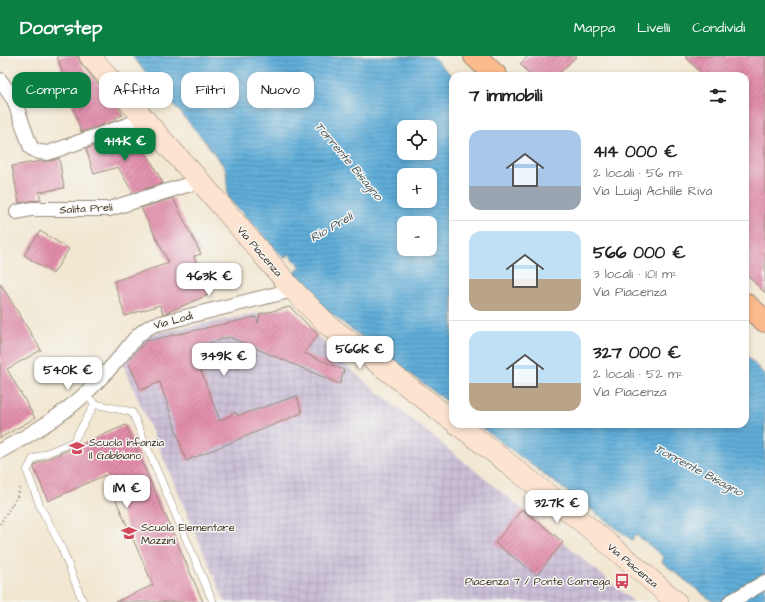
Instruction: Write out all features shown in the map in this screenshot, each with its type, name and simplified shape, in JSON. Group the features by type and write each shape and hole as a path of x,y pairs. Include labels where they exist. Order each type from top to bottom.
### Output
{"main road":[{"name":"Via Piacenza","path":"90,56 144,119 200,180 293,290 328,324 449,418"},
{"path":"475,56 492,72"},
{"path":"749,307 765,321"},
{"name":"Via Piacenza","path":"462,428 513,467 649,578 676,602"}],"street":[{"path":"0,80 14,100 30,148 39,152 48,153 144,119"},
{"name":"Salita Preli","path":"17,212 31,209 109,209 200,180"},
{"name":"Via Lodi","path":"0,451 48,423 69,408 85,394 145,329 152,325 293,290"},
{"path":"730,602 765,582"}],"lane":[{"path":"85,394 95,404 132,412 213,602"},
{"path":"83,602 60,544 40,506 27,470 33,459 73,442 95,404"}],"shaded area":[{"path":"290,307 346,366 563,542 634,602 225,602 121,359 142,336"}],"water":[{"path":"132,56 432,56 449,73 449,403 326,310 294,273 301,267 289,254 284,258 228,198 226,169 173,104 173,72 146,72"},
{"name":"Torrente Bisagno","path":"749,358 765,375 765,602 713,602 662,562 664,557 635,534 632,540 482,428 749,428"}],"building":[{"path":"57,56 78,56 81,64 88,72 62,72"},
{"path":"528,56 577,56 560,72 528,72 520,64"},
{"path":"685,56 765,56 765,293 749,277 749,72 700,72"},
{"path":"91,76 99,85 99,108 119,108 123,115 115,118 117,120 81,132 73,108 91,108"},
{"path":"129,133 148,156 163,183 133,193 118,167 94,174 86,149"},
{"path":"59,158 64,188 39,192 41,200 19,203 12,166 51,161"},
{"path":"173,198 201,254 194,256 208,295 163,314 160,305 125,316 114,281 169,263 141,208"},
{"path":"40,231 69,249 53,274 24,255"},
{"path":"0,283 41,350 7,369 35,418 0,438"},
{"path":"290,307 318,335 304,353 344,370 340,384 229,337 193,348 220,421 236,412 237,416 297,396 302,413 186,461 160,382 141,390 128,362 146,341 256,317 258,323 260,314"},
{"path":"126,425 203,602 115,602 153,585 105,475 48,501 34,468 36,464"},
{"path":"522,509 563,542 537,575 495,543"}],"place":[{"name":"Scuola infanzia Il Gabbiano","path":"77,448"},
{"name":"Scuola Elementare Mazzini","path":"129,533"},
{"name":"Piacenza 7 / Ponte Carrega","path":"622,581"}],"water label":[{"name":"Rio Preli","path":"331,227"}]}
